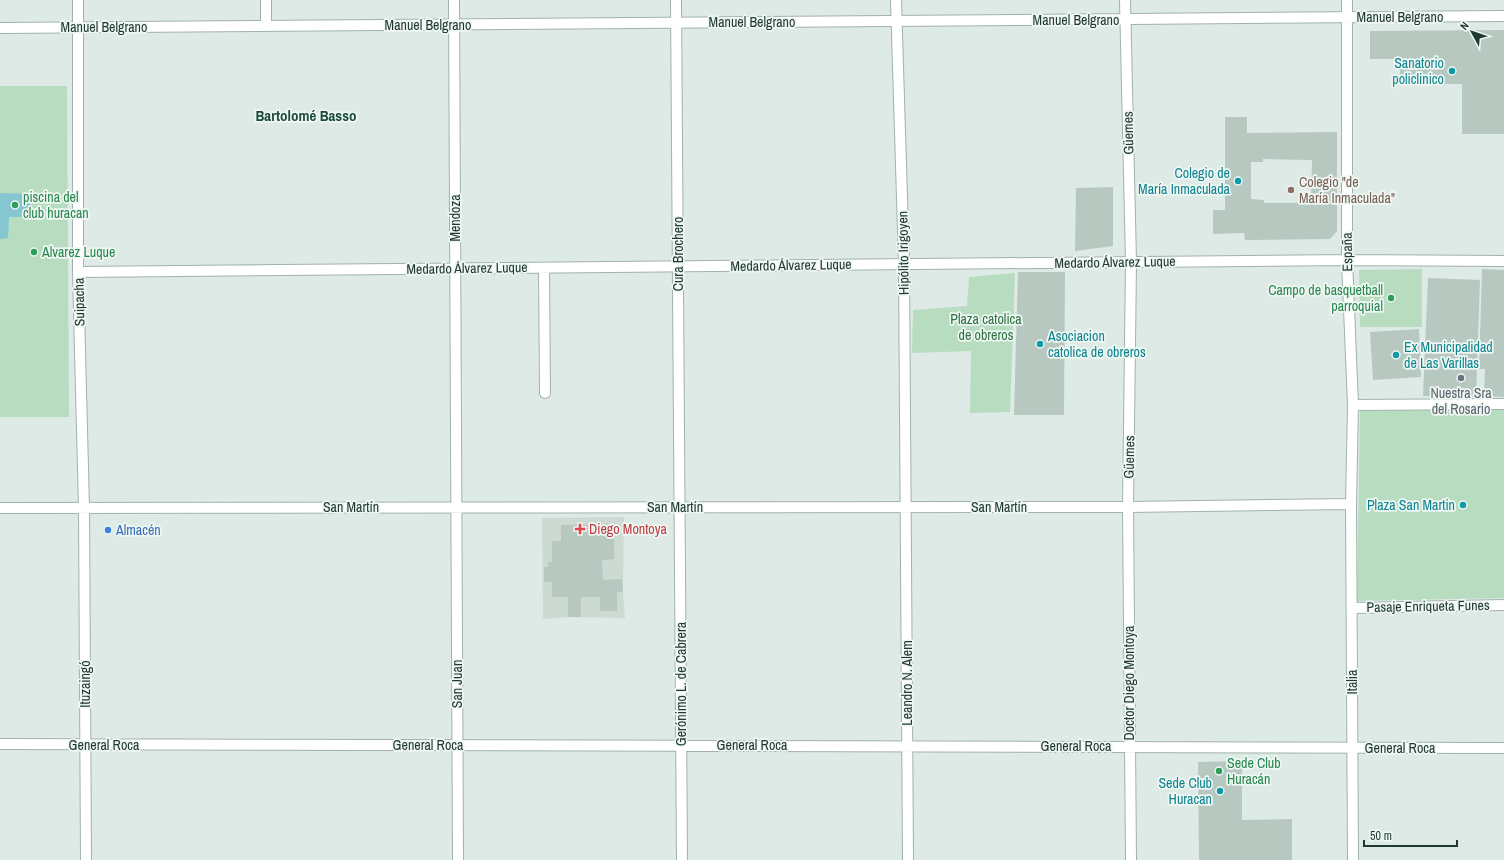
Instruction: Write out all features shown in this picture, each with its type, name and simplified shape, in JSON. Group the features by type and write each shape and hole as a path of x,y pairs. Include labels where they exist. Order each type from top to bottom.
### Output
{"street":[{"name":"Suipacha","path":"78,0 78,272 84,508"},
{"path":"266,0 266,26"},
{"name":"Mendoza","path":"454,0 456,507"},
{"name":"Cura Brochero","path":"676,0 680,507"},
{"name":"Hipólito Irigoyen","path":"896,0 904,264 906,507"},
{"name":"Güemes","path":"1125,0 1130,262 1128,506"},
{"name":"España","path":"1347,0 1347,260 1353,405 1351,504"},
{"name":"Manuel Belgrano","path":"0,28 1504,16"},
{"name":"Medardo Álvarez Luque","path":"78,272 1347,260 1504,260"},
{"path":"544,268 545,393"},
{"path":"1353,405 1504,404"},
{"name":"San Martín","path":"0,508 906,507 1351,504"},
{"name":"Italia","path":"1351,504 1353,860"},
{"name":"Doctor Diego Montoya","path":"1128,506 1131,860"},
{"name":"San Juan","path":"456,507 458,860"},
{"name":"Gerónimo L. de Cabrera","path":"680,507 682,860"},
{"name":"Leandro N. Alem","path":"906,507 908,860"},
{"name":"Ituzaingó","path":"84,508 86,860"},
{"name":"Pasaje Enriqueta Funes","path":"1352,608 1504,605"},
{"name":"General Roca","path":"0,744 1504,748"}],"shaded area":[{"path":"624,517 623,592 625,618 568,617 543,619 542,518"}],"green space":[{"name":"Alvarez Luque","path":"0,86 67,86 69,417 0,417"},
{"name":"Campo de basquetball parroquial","path":"1422,269 1422,327 1360,327 1359,270"},
{"name":"Plaza catolica de obreros","path":"1015,273 1010,412 970,413 971,351 912,353 913,310 967,306 969,277"},
{"path":"1504,409 1504,598 1357,601 1360,411"}],"water":[{"name":"piscina del club huracan","path":"0,193 30,194 30,217 9,217 8,238 0,239"}],"building":[{"name":"Sanatorio policlinico","path":"1504,30 1504,134 1462,134 1462,84 1400,84 1400,59 1370,59 1370,31"},
{"name":"Colegio de María Inmaculada","path":"1225,117 1247,117 1247,133 1337,132 1337,231 1330,239 1245,240 1244,233 1213,234 1213,210 1225,210","holes":["1263,159 1312,160 1311,203 1264,203 1264,200 1251,199 1251,162 1263,162"]},
{"path":"1113,187 1113,246 1075,251 1076,188"},
{"path":"1482,269 1504,270 1504,397 1484,396 1485,369 1479,369"},
{"name":"Asociacion catolica de obreros","path":"1018,272 1065,272 1064,415 1014,415"},
{"path":"1428,278 1480,280 1476,397 1423,396"},
{"name":"Ex Municipalidad de Las Varillas","path":"1419,329 1421,377 1373,380 1370,332"},
{"path":"614,524 614,559 602,560 603,580 622,579 623,592 617,592 617,611 600,611 600,597 581,597 581,617 568,617 568,597 552,597 552,582 544,582 544,567 548,567 548,562 552,562 552,541 561,541 561,525"},
{"name":"Sede Club Huracan","path":"1242,761 1242,820 1292,819 1292,860 1199,860 1198,762"}],"place":[{"name":"Sanatorio policlinico","path":"1452,71"},
{"name":"Colegio de María Inmaculada","path":"1238,181"},
{"name":"Colegio \"de María Inmaculada\"","path":"1291,190"},
{"name":"piscina del club huracan","path":"15,205"},
{"name":"Alvarez Luque","path":"34,252"},
{"name":"Campo de basquetball parroquial","path":"1391,298"},
{"name":"Asociacion catolica de obreros","path":"1040,344"},
{"name":"Ex Municipalidad de Las Varillas","path":"1396,355"},
{"name":"Nuestra Sra del Rosario","path":"1461,378"},
{"name":"Plaza San Martin","path":"1463,505"},
{"name":"Diego Montoya","path":"580,529"},
{"name":"Almacén","path":"108,530"},
{"name":"Sede Club Huracán","path":"1219,771"},
{"name":"Sede Club Huracan","path":"1220,791"}],"district":[{"name":"Bartolomé Basso","path":"306,116"}]}
